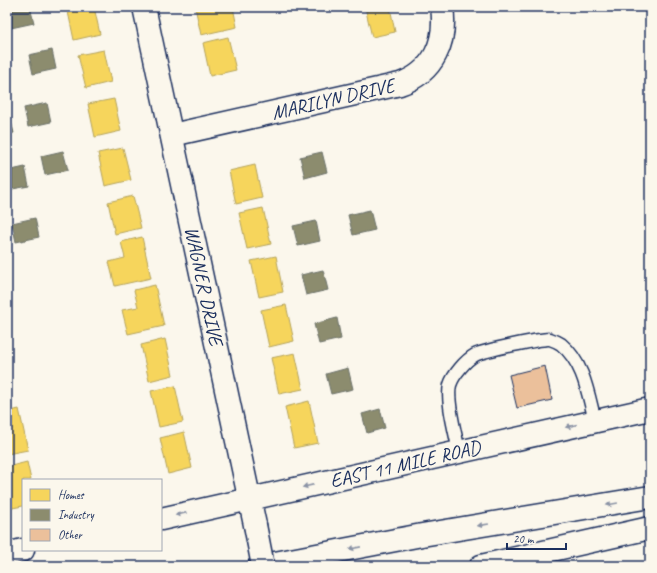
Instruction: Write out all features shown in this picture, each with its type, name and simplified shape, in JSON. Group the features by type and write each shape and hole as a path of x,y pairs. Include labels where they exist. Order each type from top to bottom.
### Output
{"main road":[{"name":"WAGNER DRIVE","path":"144,7 248,499 264,566"},
{"name":"MARILYN DRIVE","path":"172,135 413,80 426,68 437,53 442,35 442,7"},
{"name":"EAST 11 MILE ROAD","path":"162,519 650,409"},
{"path":"259,566 422,535 650,497"},
{"path":"481,566 650,528"},
{"path":"7,554 22,550"}],"lane":[{"path":"460,452 450,401 450,385 460,368 476,354 501,348 549,339 560,344 571,354 583,374 594,421"}],"building: Homes":[{"path":"67,7 94,7 100,34 74,40"},
{"path":"195,7 233,7 237,27 201,35"},
{"path":"365,7 390,7 395,32 372,37"},
{"path":"228,37 236,70 210,76 203,43"},
{"path":"104,50 111,82 86,88 78,55"},
{"path":"114,99 121,131 95,137 88,104"},
{"path":"123,148 131,180 105,186 98,153"},
{"path":"255,165 262,198 236,204 229,171"},
{"path":"133,196 141,228 115,234 108,202"},
{"path":"263,208 271,244 247,249 239,213"},
{"path":"142,237 151,278 115,286 109,262 125,258 121,242"},
{"path":"276,256 283,292 259,297 251,261"},
{"path":"155,285 164,326 128,334 122,310 138,307 134,290"},
{"path":"286,305 294,341 269,347 261,310"},
{"path":"165,339 173,375 149,381 141,345"},
{"path":"295,353 303,389 279,394 271,358"},
{"path":"7,382 11,400 7,401"},
{"path":"175,386 183,422 159,427 151,391"},
{"path":"309,401 318,443 294,448 285,407"},
{"path":"19,409 28,450 7,454 7,412"},
{"path":"184,432 192,468 168,474 160,438"},
{"path":"27,462 31,479 22,479 22,506 7,509 7,467"}],"building: Industry":[{"path":"16,7 30,7 34,23 11,28 7,9"},
{"path":"52,50 56,69 33,74 29,55"},
{"path":"47,103 51,122 28,127 24,108"},
{"path":"7,114 9,114 14,133 7,134"},
{"path":"63,151 68,170 45,175 41,156"},
{"path":"322,152 327,172 305,178 300,157"},
{"path":"25,167 29,186 7,190 7,171"},
{"path":"370,210 375,230 353,235 348,215"},
{"path":"35,218 39,237 16,242 12,223"},
{"path":"316,221 320,241 298,246 293,226"},
{"path":"323,270 328,290 306,295 301,275"},
{"path":"337,318 341,339 319,344 314,324"},
{"path":"348,368 353,389 331,394 326,374"},
{"path":"380,409 385,428 367,433 362,414"}],"building: Other":[{"path":"545,366 552,400 517,408 509,375"}]}
